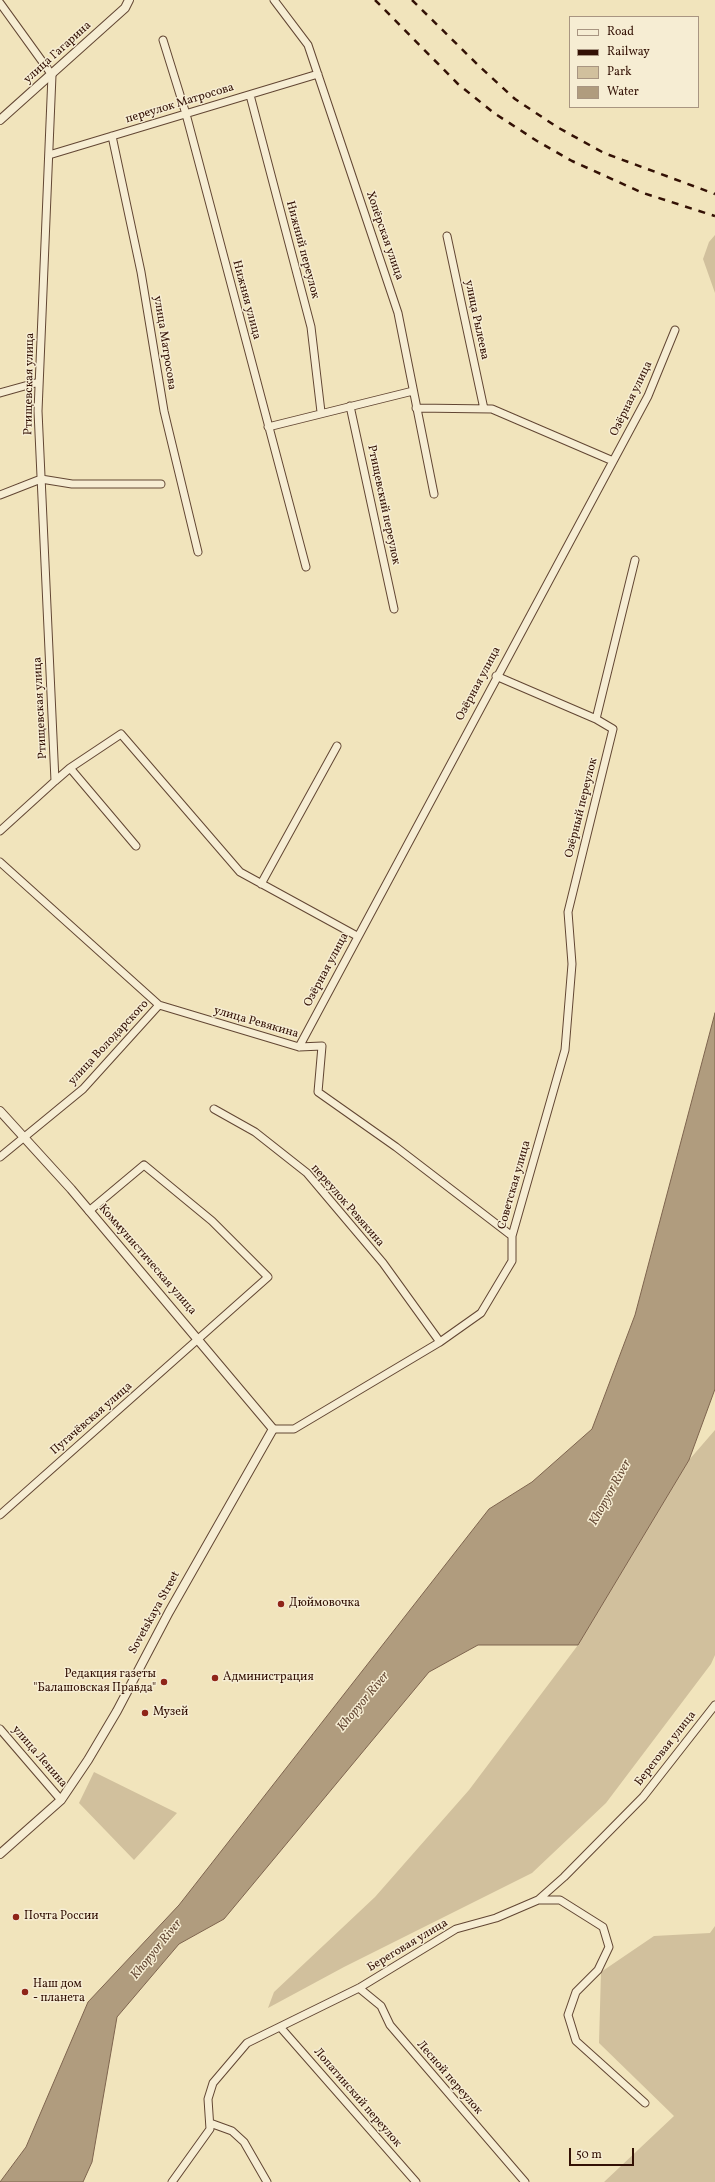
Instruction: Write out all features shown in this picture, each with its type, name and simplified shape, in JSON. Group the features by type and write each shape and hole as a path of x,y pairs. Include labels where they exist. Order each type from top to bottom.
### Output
{"street":[{"name":"улица Гагарина","path":"0,120 125,8 129,0"},
{"name":"Хопёрская улица","path":"274,0 308,45 398,312 434,494"},
{"path":"0,3 52,75"},
{"name":"Нижняя улица","path":"164,40 186,114 306,567"},
{"name":"переулок Матросова","path":"49,155 318,74"},
{"name":"Ртищевская улица","path":"52,75 39,382 41,479 55,781"},
{"name":"Нижний переулок","path":"250,95 311,327 321,412"},
{"name":"улица Матросова","path":"112,136 141,272 164,411 198,552"},
{"name":"улица Рылеева","path":"447,236 484,409"},
{"name":"Озёрная улица","path":"299,1047 496,676 648,396 675,330"},
{"path":"0,393 39,382"},
{"path":"268,426 413,391"},
{"name":"Ртищевский переулок","path":"350,406 394,609"},
{"path":"416,408 492,409 613,461"},
{"path":"0,495 41,479 72,484 161,484"},
{"path":"596,719 635,560"},
{"name":"Озёрный переулок","path":"496,676 596,719 613,729 568,912"},
{"path":"0,831 70,768 121,734 240,872 357,936"},
{"path":"261,884 337,746"},
{"path":"70,768 136,846"},
{"name":"улица Ревякина","path":"0,862 159,1005 299,1047 322,1046 318,1092 396,1147 512,1236"},
{"name":"Советская улица","path":"273,1428 294,1429 440,1342 481,1313 512,1261 512,1236 565,1050 572,964 568,912"},
{"name":"улица Володарского","path":"0,1157 22,1137 83,1089 159,1005"},
{"name":"переулок Ревякина","path":"214,1109 255,1132 307,1173 383,1263 440,1342"},
{"name":"Коммунистическая улица","path":"0,1111 89,1211 273,1428"},
{"name":"Пугачёвская улица","path":"0,1514 199,1340 268,1277 212,1221 144,1164 89,1211"},
{"name":"Sovetskaya Street","path":"0,1854 61,1800 88,1760 117,1711 169,1612 273,1428"},
{"name":"Береговая улица","path":"172,2182 210,2129 208,2098 213,2083 247,2043 281,2028 359,1988 456,1929 496,1918 538,1900 564,1877 643,1797 715,1705"},
{"name":"улица Ленина","path":"0,1729 61,1800"},
{"path":"538,1900 560,1900 603,1928 609,1947 598,1970 576,1992 568,2015 576,2041 645,2103"},
{"name":"Лесной переулок","path":"359,1988 381,2006 390,2025 525,2182"},
{"name":"Лопатинский переулок","path":"281,2028 416,2182"},
{"path":"210,2122 232,2131 244,2142 267,2182"}],"green space":[{"path":"715,235 715,293 703,259 709,242"},
{"path":"715,1430 715,1655 711,1664 606,1803 532,1873 344,1967 268,2008 274,1992 375,1897 469,1790 578,1645 689,1460"},
{"path":"94,1772 177,1813 134,1860 79,1803"},
{"path":"715,1926 715,2182 604,2182 674,2116 599,2043 601,1972 654,1936 710,1933"}],"water":[{"name":"Khopyor River","path":"715,1013 715,1389 689,1460 578,1645 478,1645 429,1672 224,1919 179,1944 117,2017 92,2162 83,2182 0,2182 26,2147 88,2002 179,1905 489,1509 532,1482 592,1429 635,1315"}],"railway":[{"path":"375,0 458,84 494,113 537,141 572,161 643,193 715,216"},
{"path":"412,0 515,99 557,127 604,153 715,194"}],"place":[{"name":"Дюймовочка","path":"281,1604"},
{"name":"Администрация","path":"215,1678"},
{"name":"Редакция газеты \"Балашовская Правда\"","path":"164,1682"},
{"name":"Музей","path":"145,1713"},
{"name":"Почта России","path":"16,1917"},
{"name":"Наш дом - планета","path":"25,1992"}]}
